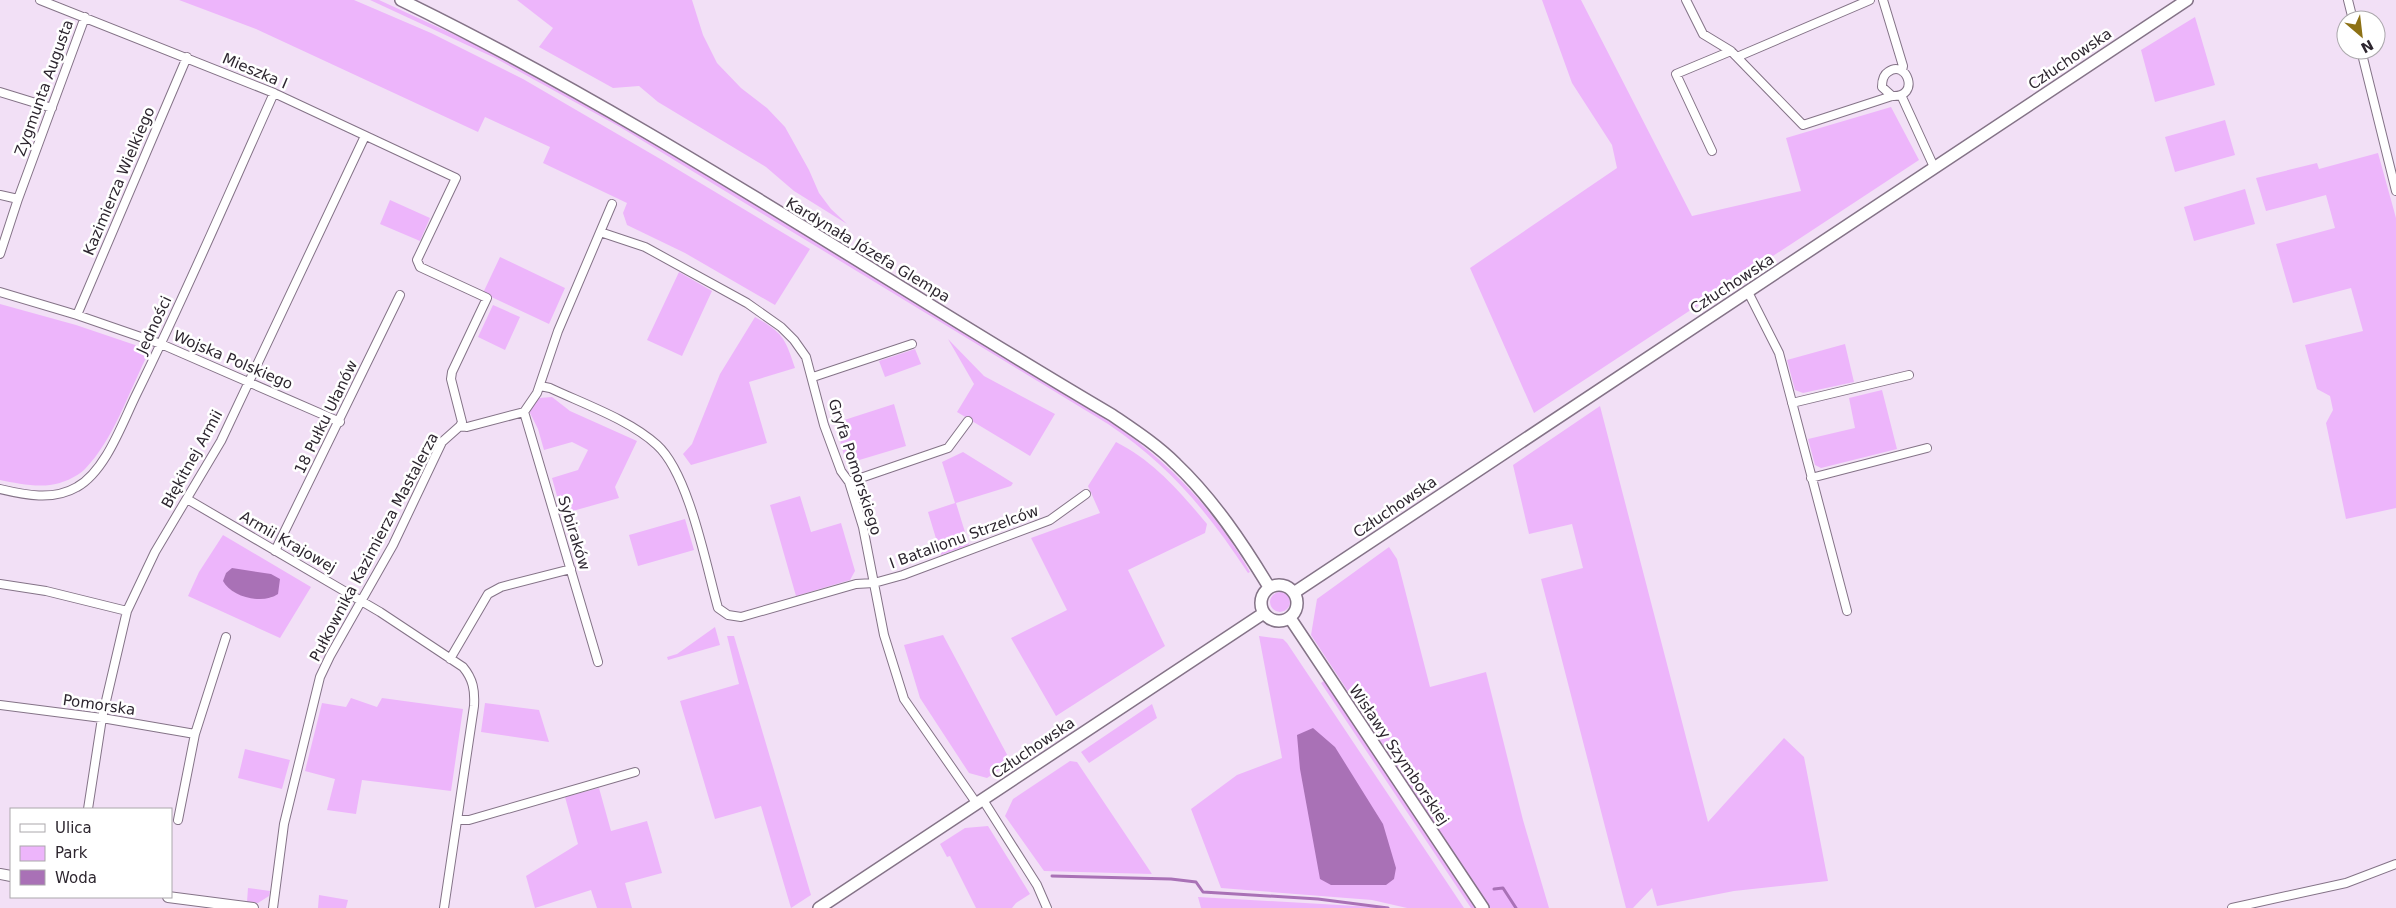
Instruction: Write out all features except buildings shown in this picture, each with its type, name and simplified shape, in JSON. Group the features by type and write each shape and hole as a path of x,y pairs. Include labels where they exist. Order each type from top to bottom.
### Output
{"main road":[{"name":"Kardynała Józefa Glempa","path":"401,0 540,70 643,130 1112,415 1144,437 1177,464 1226,522 1269,587"},
{"name":"Człuchowska","path":"1295,592 2186,0"},
{"path":"1284,585 1295,592 1298,599 1297,608 1290,618 1278,621 1264,613 1261,598 1269,587 1284,585"},
{"name":"Człuchowska","path":"819,908 1264,613"},
{"name":"Wisławy Szymborskiej","path":"1290,618 1483,908"}],"street":[{"name":"Mieszka I","path":"40,0 274,93 456,178 417,260 420,267 487,298"},
{"path":"1686,0 1703,34 1734,54 1803,125 1892,96 1901,95 1907,90 1909,82 1902,71 1903,66 1883,0"},
{"path":"1712,152 1676,74 1734,54 1870,0"},
{"name":"Zygmunta Augusta","path":"0,254 18,199 85,17"},
{"name":"Kazimierza Wielkiego","path":"76,315 187,57"},
{"path":"2363,60 2396,191"},
{"path":"1892,96 1882,87 1883,78 1889,71 1902,71"},
{"path":"0,92 52,108"},
{"name":"Jedności","path":"0,489 22,495 43,496 63,493 78,487 89,478 106,456 161,344 274,93"},
{"path":"1901,95 1934,167"},
{"name":"Błękitnej Armii","path":"88,808 102,718 127,611 147,567 222,441 248,381 365,136"},
{"path":"0,195 18,199"},
{"path":"460,426 467,427 524,412 540,386 558,331 612,204"},
{"name":"Gryfa Pomorskiego","path":"600,232 645,247 747,303 781,328 794,340 806,357 813,377 824,424 841,471 849,482 863,527 884,635 904,699 980,802 1037,885 1047,908"},
{"name":"Wojska Polskiego","path":"0,292 161,344 340,422"},
{"path":"1748,292 1779,353 1847,611"},
{"name":"18 Pułku Ułanów","path":"275,551 340,422 400,295"},
{"name":"Pułkownika Kazimierza Mastalerza","path":"272,908 284,824 320,678 330,656 393,546 442,442 460,426 462,418 452,383 452,372 487,298"},
{"path":"813,377 912,344"},
{"path":"1792,403 1909,375"},
{"name":"I Batalionu Strzelców","path":"540,386 550,388 634,428 657,445 668,458 683,485 718,608 728,615 741,617 856,584 874,583 968,552 1050,520 1086,494"},
{"name":"Sybiraków","path":"524,412 598,662"},
{"path":"849,482 948,448 968,420"},
{"path":"1812,478 1927,448"},
{"name":"Armii Krajowej","path":"187,499 361,601 450,659 468,674 474,698 459,820 444,908"},
{"path":"450,659 488,594 501,587 570,569"},
{"path":"0,584 46,591 127,611"},
{"path":"178,820 195,734 226,637"},
{"name":"Pomorska","path":"0,705 102,718 195,734"},
{"path":"459,820 469,820 634,772"},
{"path":"2232,908 2346,883 2396,864"},
{"path":"172,898 253,908"}],"green space":[{"path":"179,0 354,0 431,33 523,79 810,249 775,305 685,253 627,225 623,213 627,203 543,163 550,147 485,117 478,132 256,29"},
{"path":"370,0 379,0 490,51 634,130 1111,422 1152,454 1189,489 1222,528 1250,572 1248,573 1218,530 1169,473 1108,424 620,127 495,58"},
{"path":"517,0 692,0 703,35 717,63 741,88 767,108 785,127 809,170 819,193 831,209 847,224 794,191 766,167 658,102 639,86 613,88 539,47 553,28"},
{"path":"1542,0 1581,0 1692,216 1801,191 1786,138 1891,107 1919,160 1534,413 1470,268 1617,168 1612,145 1572,83"},
{"path":"2195,17 2215,85 2155,102 2141,50"},
{"path":"2225,120 2235,155 2175,172 2165,137"},
{"path":"2378,153 2396,218 2396,508 2346,519 2326,423 2333,410 2330,396 2317,389 2305,345 2363,331 2351,288 2293,303 2276,244 2335,228 2326,195 2266,211 2256,178 2317,163 2319,169"},
{"path":"2245,189 2255,224 2194,241 2184,207"},
{"path":"390,200 430,218 420,241 380,224"},
{"path":"500,257 565,288 549,324 483,293"},
{"path":"679,272 712,291 682,356 647,340"},
{"path":"0,304 76,325 141,347 146,358 104,444 85,469 64,482 38,485 0,480"},
{"path":"493,305 520,317 505,350 478,337"},
{"path":"755,317 782,337 795,368 749,382 767,443 691,465 683,454 692,444 720,374"},
{"path":"948,339 984,376 1055,414 1030,456 957,412 974,384"},
{"path":"1845,344 1854,382 1803,393 1795,390 1787,360"},
{"path":"915,349 921,364 885,377 879,361"},
{"path":"1882,390 1897,449 1821,468 1815,465 1808,439 1855,428 1849,398"},
{"path":"552,397 570,411 637,441 615,487 619,498 562,514 552,478 578,470 588,450 572,442 544,450 538,429 529,411 539,398"},
{"path":"894,404 906,446 856,461 844,455 835,423"},
{"path":"1600,406 1708,822 1784,738 1804,757 1828,881 1734,891 1657,906 1652,888 1633,908 1626,908 1541,579 1583,568 1572,524 1529,534 1513,465"},
{"path":"1116,442 1143,458 1155,468 1177,489 1207,524 1205,533 1128,570 1165,646 1056,716 1011,638 1067,610 1031,538 1100,513 1088,486"},
{"path":"963,452 1013,483 1011,486 956,503 969,545 941,555 928,512 955,503 942,462"},
{"path":"800,496 811,532 841,523 855,571 850,580 796,596 770,505"},
{"path":"685,519 694,550 638,566 629,535"},
{"path":"223,535 311,587 280,638 188,596 199,572","holes":["226,573 272,598 245,596 232,591 224,581"]},
{"path":"1389,547 1397,559 1430,687 1486,672 1523,820 1549,908 1490,908 1311,635 1317,599"},
{"path":"1280,592 1287,595 1290,602 1287,609 1280,612 1273,609 1270,602 1273,595"},
{"path":"715,627 720,645 668,660 667,657 677,654"},
{"path":"943,635 1011,762 987,778 969,773 920,698 904,645"},
{"path":"727,636 734,636 811,895 791,908 761,806 715,819 680,701 739,684"},
{"path":"1259,636 1283,639 1287,643 1464,908 1407,908 1372,900 1221,888 1191,809 1237,775 1282,758"},
{"path":"1324,681 1475,908 1471,908 1321,683"},
{"path":"351,698 377,707 382,698 463,709 451,791 362,780 356,814 327,810 335,779 305,771 322,703 346,707"},
{"path":"485,703 539,710 549,742 481,732"},
{"path":"1152,704 1157,718 1089,763 1081,752"},
{"path":"245,749 290,760 282,789 238,778"},
{"path":"1070,761 1077,762 1152,874 1044,871 1005,816 1013,799"},
{"path":"599,788 611,831 647,821 662,873 625,883 632,908 597,908 591,890 535,908 526,876 578,844 565,797"},
{"path":"988,826 1030,894 1012,908 976,908 950,856 947,857 940,844 965,828"},
{"path":"248,888 270,891 269,896 258,903 247,902"},
{"path":"319,895 348,900 346,908 318,908"},
{"path":"1198,897 1374,907 1377,908 1201,908"}],"water":[{"path":"232,568 271,574 280,579 278,594 264,599 248,598 240,595 227,587 223,581 226,573"},
{"path":"1313,728 1335,747 1383,824 1396,868 1394,879 1386,885 1331,885 1320,879 1300,769 1297,735"}],"waterway":[{"path":"1052,876 1171,879 1196,882 1203,892 1318,899 1388,908"},
{"path":"1494,889 1503,888 1516,908"}]}
